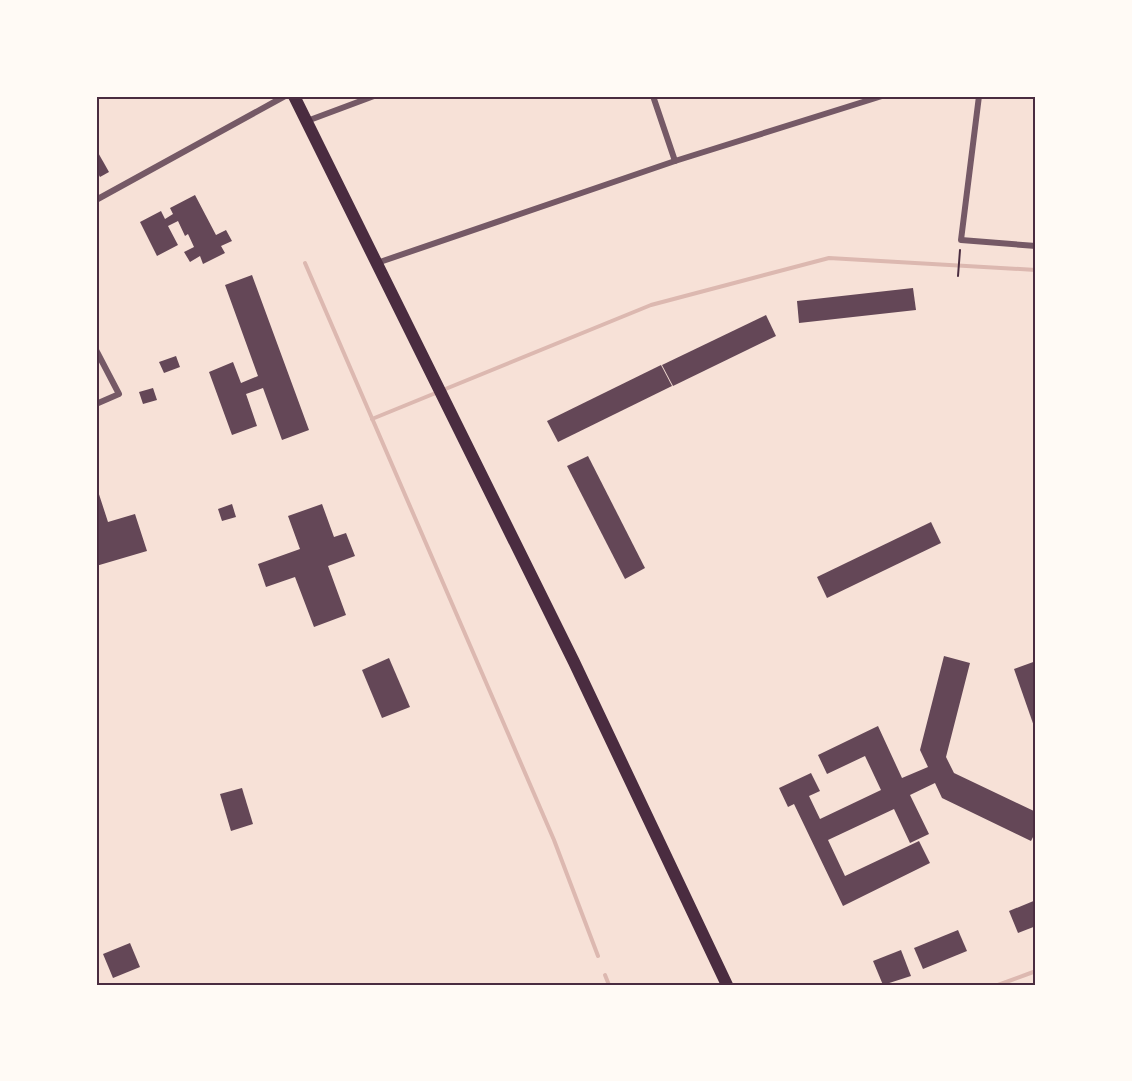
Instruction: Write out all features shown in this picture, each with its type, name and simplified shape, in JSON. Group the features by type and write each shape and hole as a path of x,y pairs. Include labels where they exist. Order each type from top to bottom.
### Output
{"main road":[{"path":"294,96 574,662 727,985"}],"street":[{"path":"96,200 285,96"},
{"path":"306,121 374,96"},
{"path":"653,96 675,161"},
{"path":"377,263 675,161 882,96"},
{"path":"979,96 961,240 1036,246"},
{"path":"96,350 119,393 96,404"}],"path":[{"path":"958,276 960,250"}],"building":[{"path":"96,149 109,172 100,177 96,170"},
{"path":"195,195 216,235 226,230 232,241 221,246 225,253 203,264 200,256 190,262 184,252 194,247 188,234 185,236 178,221 168,226 178,245 157,256 140,222 161,211 165,219 173,214 170,208"},
{"path":"252,275 309,430 282,440 263,388 246,394 257,426 232,435 209,372 233,362 241,383 258,376 225,285"},
{"path":"913,288 916,310 799,323 797,301"},
{"path":"766,315 776,336 673,386 662,365"},
{"path":"176,356 180,367 164,373 159,362"},
{"path":"661,365 672,386 558,442 547,421"},
{"path":"153,388 157,400 143,404 139,392"},
{"path":"588,456 645,568 625,579 567,466"},
{"path":"96,485 108,522 135,514 147,551 96,566"},
{"path":"232,504 236,517 222,521 218,509"},
{"path":"322,504 334,537 346,533 355,556 328,566 346,615 314,627 295,577 266,587 258,564 300,549 288,516"},
{"path":"931,522 941,543 827,598 817,577"},
{"path":"944,656 970,663 946,757 954,773 1036,812 1036,831 1031,841 942,798 935,783 910,795 929,834 910,843 894,809 828,840 845,876 919,841 930,863 843,906 794,804 788,807 779,788 811,773 820,791 809,796 820,819 881,790 865,756 827,774 818,755 878,726 902,778 928,767 920,750"},
{"path":"389,658 410,707 382,718 362,670"},
{"path":"1036,661 1036,732 1014,669"},
{"path":"242,788 253,824 231,831 220,794"},
{"path":"1036,900 1036,926 1018,933 1009,911"},
{"path":"958,930 967,951 923,969 914,948"},
{"path":"130,943 140,967 113,978 103,954"},
{"path":"901,950 911,976 883,985 873,961"}],"waterway":[{"path":"372,419 651,305 829,258 1036,270"},
{"path":"305,263 554,840 598,956"},
{"path":"998,985 1036,971"},
{"path":"605,975 609,985"}]}
